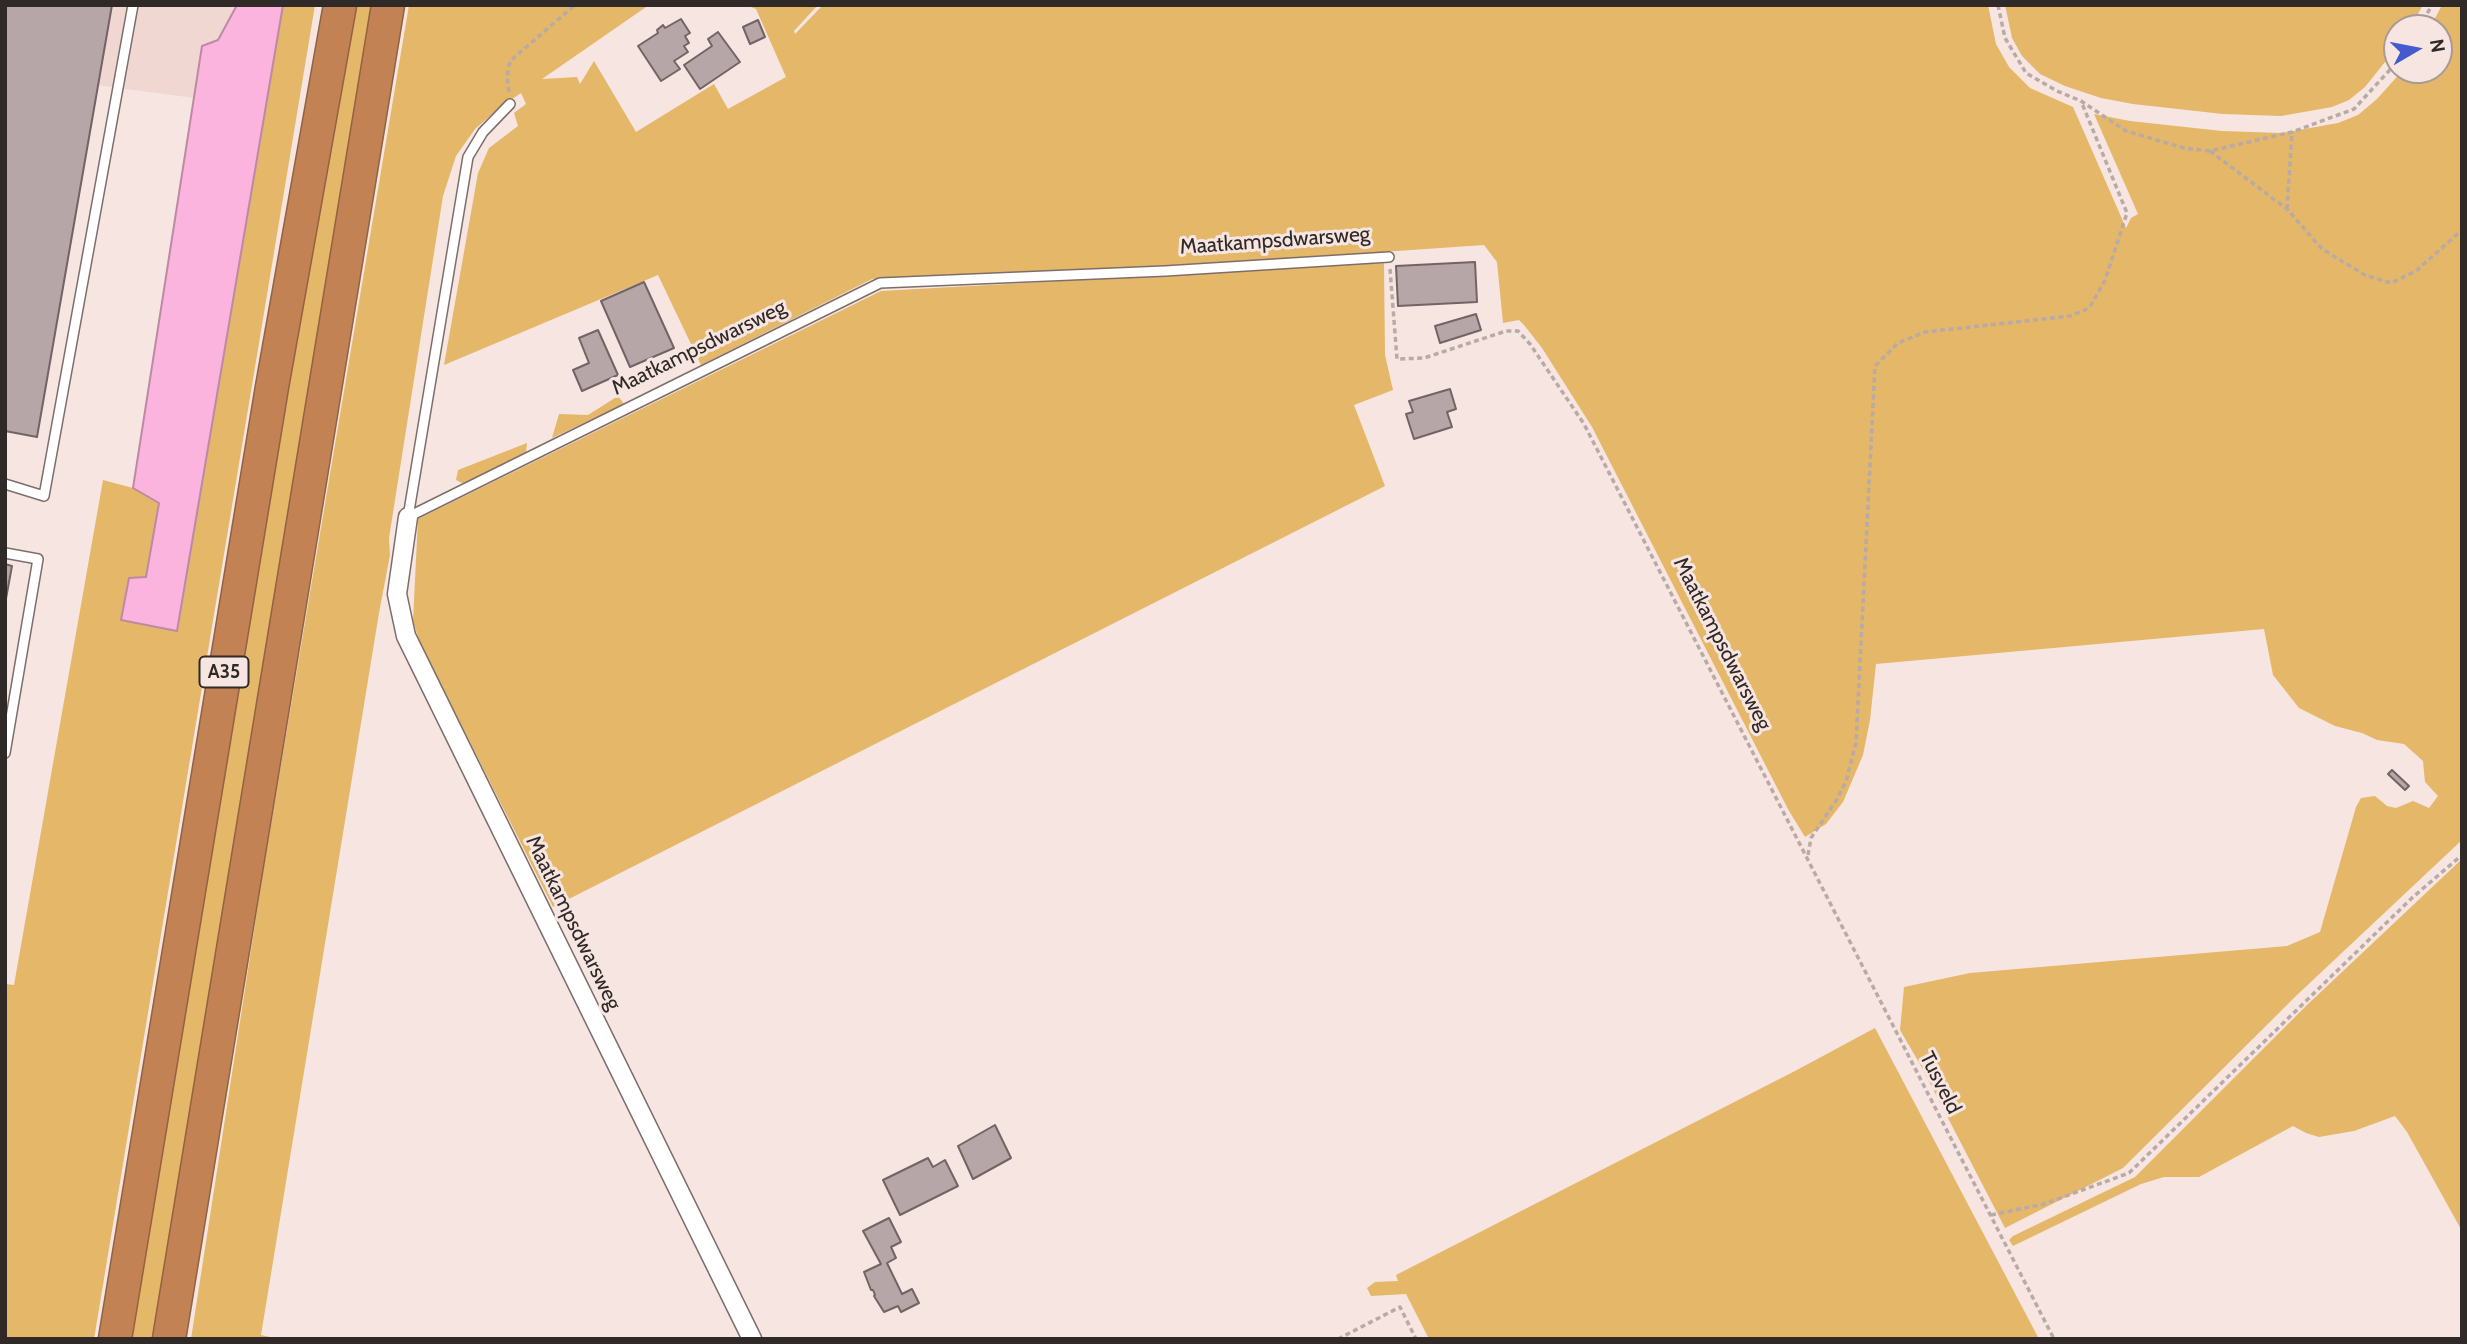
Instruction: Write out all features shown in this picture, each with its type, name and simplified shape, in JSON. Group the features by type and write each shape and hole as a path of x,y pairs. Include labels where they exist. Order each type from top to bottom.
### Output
{"highway":[{"name":"A35","path":"115,1339 263,440 340,5"},
{"name":"A35","path":"169,1339 388,5"}],"street":[{"name":"Maatkampsdwarsweg","path":"408,517 397,594 406,636 752,1339"}],"lane":[{"path":"5,484 44,496 133,5"},
{"name":"Maatkampsdwarsweg","path":"408,517 468,157 484,132 510,104"},
{"name":"Maatkampsdwarsweg","path":"408,517 880,284 1165,271 1389,257"},
{"path":"5,553 38,559 5,752"}],"path":[{"path":"510,104 507,77 510,61 575,5"},
{"path":"1998,5 2005,38 2026,73 2081,102 2126,131 2184,148 2210,151 2292,132 2354,109 2383,77"},
{"path":"1808,858 1811,838 1837,799 1846,780 1856,743 1875,366 1898,343 1918,334 2070,316 2091,305 2105,280 2127,213 2081,102"},
{"path":"2287,209 2292,132"},
{"path":"2210,151 2287,209 2322,249 2365,275 2391,283 2416,271 2462,230"},
{"name":"Maatkampsdwarsweg","path":"1389,257 1396,359 1424,358 1514,330 1523,336 1538,355 1584,424 1798,841"},
{"name":"Tusveld","path":"1798,841 2054,1339"},
{"path":"1990,1215 2044,1205 2129,1173 2413,897 2462,855"},
{"path":"1338,1339 1400,1307 1416,1339"}],"shaded area":[{"path":"5,5 295,5 278,109 5,73"},
{"path":"237,5 283,5 177,631 121,620 129,578 146,577 159,503 133,488 202,46 218,40"},
{"path":"283,5 315,5 94,1339 5,1339 5,984 14,985 103,480 133,488 159,503 146,578 176,630"},
{"path":"348,5 378,5 156,1339 129,1339"},
{"path":"409,5 649,5 542,79 577,77 580,84 594,61 636,132 714,84 728,109 786,77 756,9 746,5 818,5 794,31 795,34 823,5 1988,5 1996,44 2009,67 2030,88 2073,107 2126,228 2131,218 2138,214 2094,114 2130,121 2222,131 2282,133 2338,123 2358,115 2390,84 2453,84 2453,14 2437,14 2442,5 2462,5 2462,840 2297,995 2123,1168 2005,1228 1900,1030 1904,987 1970,973 2287,946 2320,932 2356,807 2361,798 2375,796 2387,806 2396,808 2413,801 2429,808 2438,796 2425,782 2423,761 2404,744 2377,740 2335,726 2299,708 2273,675 2264,629 1876,664 1863,755 1843,802 1826,824 1805,837 1789,811 1592,427 1542,348 1524,325 1519,320 1503,323 1497,262 1484,245 1208,264 872,279 701,365 658,275 444,365 478,173 489,148 518,126 514,113 526,104 521,93 475,129 456,156 443,196 389,538 390,555 261,1335 279,1339 191,1339 264,866"},
{"path":"2005,5 2423,5 2418,14 2383,14 2383,64 2365,87 2349,100 2332,107 2281,116 2223,114 2101,98 2040,74 2022,56 2012,38"},
{"path":"1384,263 1385,355 1393,390 1354,405 1385,486 553,907 420,643 413,621 418,519 881,291"},
{"path":"618,396 624,404 552,438 559,414 588,415"},
{"path":"527,443 526,452 464,484 456,480 458,470"},
{"path":"2462,859 2462,1231 2407,1132 2395,1116 2354,1131 2319,1137 2293,1126 2199,1177 2164,1177 2141,1184 2013,1246 2009,1240 2013,1236 2135,1177 2307,1005"},
{"path":"1875,1028 2039,1339 1429,1339 1406,1294 1371,1296 1367,1288 1375,1282 1398,1281 1396,1275"}],"building":[{"path":"5,5 112,5 37,437 5,431"},
{"path":"681,19 690,33 685,36 689,43 684,46 688,52 674,61 680,69 661,81 638,46 658,33 657,30 663,25 665,28"},
{"path":"758,20 765,37 750,44 743,27"},
{"path":"718,32 740,62 700,89 684,65 712,46 708,39"},
{"path":"1475,262 1477,302 1398,306 1396,266"},
{"path":"644,282 674,348 630,367 601,301"},
{"path":"1476,314 1481,330 1440,343 1435,326"},
{"path":"598,330 618,375 582,391 573,370 589,363 579,338"},
{"path":"1450,389 1456,409 1447,412 1452,427 1414,439 1406,414 1413,412 1409,401"},
{"path":"5,564 12,566 5,604"},
{"path":"2392,770 2409,786 2405,790 2388,774"},
{"path":"995,1125 1011,1158 973,1179 958,1146"},
{"path":"928,1158 933,1167 945,1160 958,1186 900,1215 883,1180"},
{"path":"889,1218 901,1242 891,1247 896,1258 887,1263 902,1294 912,1289 919,1303 901,1312 898,1306 884,1312 864,1272 881,1264 863,1231"}]}
